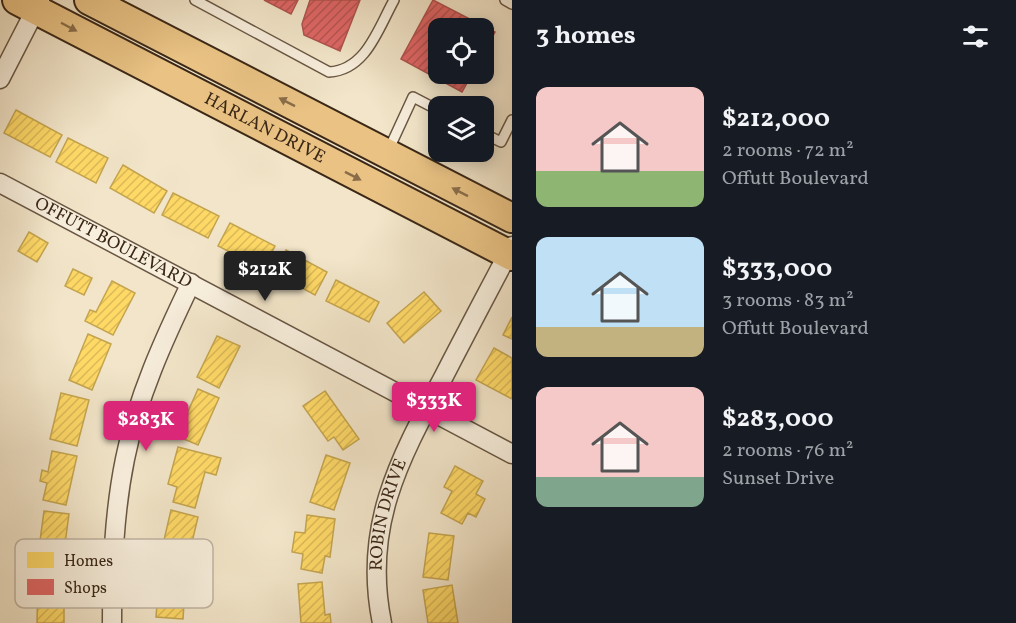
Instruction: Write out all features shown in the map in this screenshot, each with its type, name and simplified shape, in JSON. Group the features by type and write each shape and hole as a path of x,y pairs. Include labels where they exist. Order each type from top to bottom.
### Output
{"main road":[{"name":"HARLAN DRIVE","path":"89,0 512,218"},
{"name":"HARLAN DRIVE","path":"31,3 511,252"}],"street":[{"path":"0,79 31,3"},
{"name":"OFFUTT BOULEVARD","path":"0,183 512,454"},
{"name":"ROBIN DRIVE","path":"382,623 378,557 384,506 399,462 426,407 511,252"},
{"path":"115,539 125,458 146,385 191,283"}],"lane":[{"path":"195,0 329,72 341,71 354,66 363,56 394,0"},
{"path":"505,0 512,4"},
{"path":"387,154 413,97 428,105"},
{"path":"494,138 501,142 512,120"}],"building: Homes":[{"path":"16,110 62,135 50,157 4,133"},
{"path":"68,138 108,158 96,183 56,162"},
{"path":"123,165 167,191 154,213 110,188"},
{"path":"173,193 219,216 208,238 162,215"},
{"path":"230,223 275,246 263,269 218,246"},
{"path":"29,232 48,243 37,262 18,251"},
{"path":"286,250 327,272 315,295 274,273"},
{"path":"73,269 92,278 84,295 65,286"},
{"path":"336,280 379,302 369,322 326,301"},
{"path":"112,281 135,293 113,335 85,321 90,310 96,312"},
{"path":"424,292 441,311 404,343 387,323"},
{"path":"512,317 512,339 503,335"},
{"path":"88,334 111,344 92,390 69,380"},
{"path":"217,336 240,346 219,388 197,377"},
{"path":"494,348 512,358 512,399 476,380"},
{"path":"198,389 219,398 198,445 177,436"},
{"path":"325,391 359,439 343,450 334,437 328,441 303,406"},
{"path":"61,393 89,400 77,446 50,439"},
{"path":"178,447 221,458 216,475 205,472 195,508 173,502 177,487 168,484"},
{"path":"52,451 77,456 66,505 43,500 47,483 40,481 42,470 48,472"},
{"path":"326,455 350,463 334,510 310,502"},
{"path":"455,466 483,481 476,494 485,499 476,517 468,513 462,524 441,513 452,491 444,487"},
{"path":"171,510 198,517 193,539 164,539"},
{"path":"44,511 69,514 66,539 40,539"},
{"path":"307,515 335,519 330,557 325,556 322,573 301,569 303,554 292,552 295,532 305,533"},
{"path":"429,533 454,536 448,580 423,577"},
{"path":"322,582 325,615 330,614 331,623 301,623 298,584"},
{"path":"452,585 458,623 428,623 423,590"},
{"path":"37,608 64,608 64,623 37,623"},
{"path":"157,608 184,608 183,619 156,617"}],"building: Shops":[{"path":"264,0 298,0 291,14"},
{"path":"310,0 360,0 340,51 304,35 302,24"},
{"path":"433,0 468,18 428,18 428,74 401,59"},
{"path":"447,84 466,84 462,92"}]}
